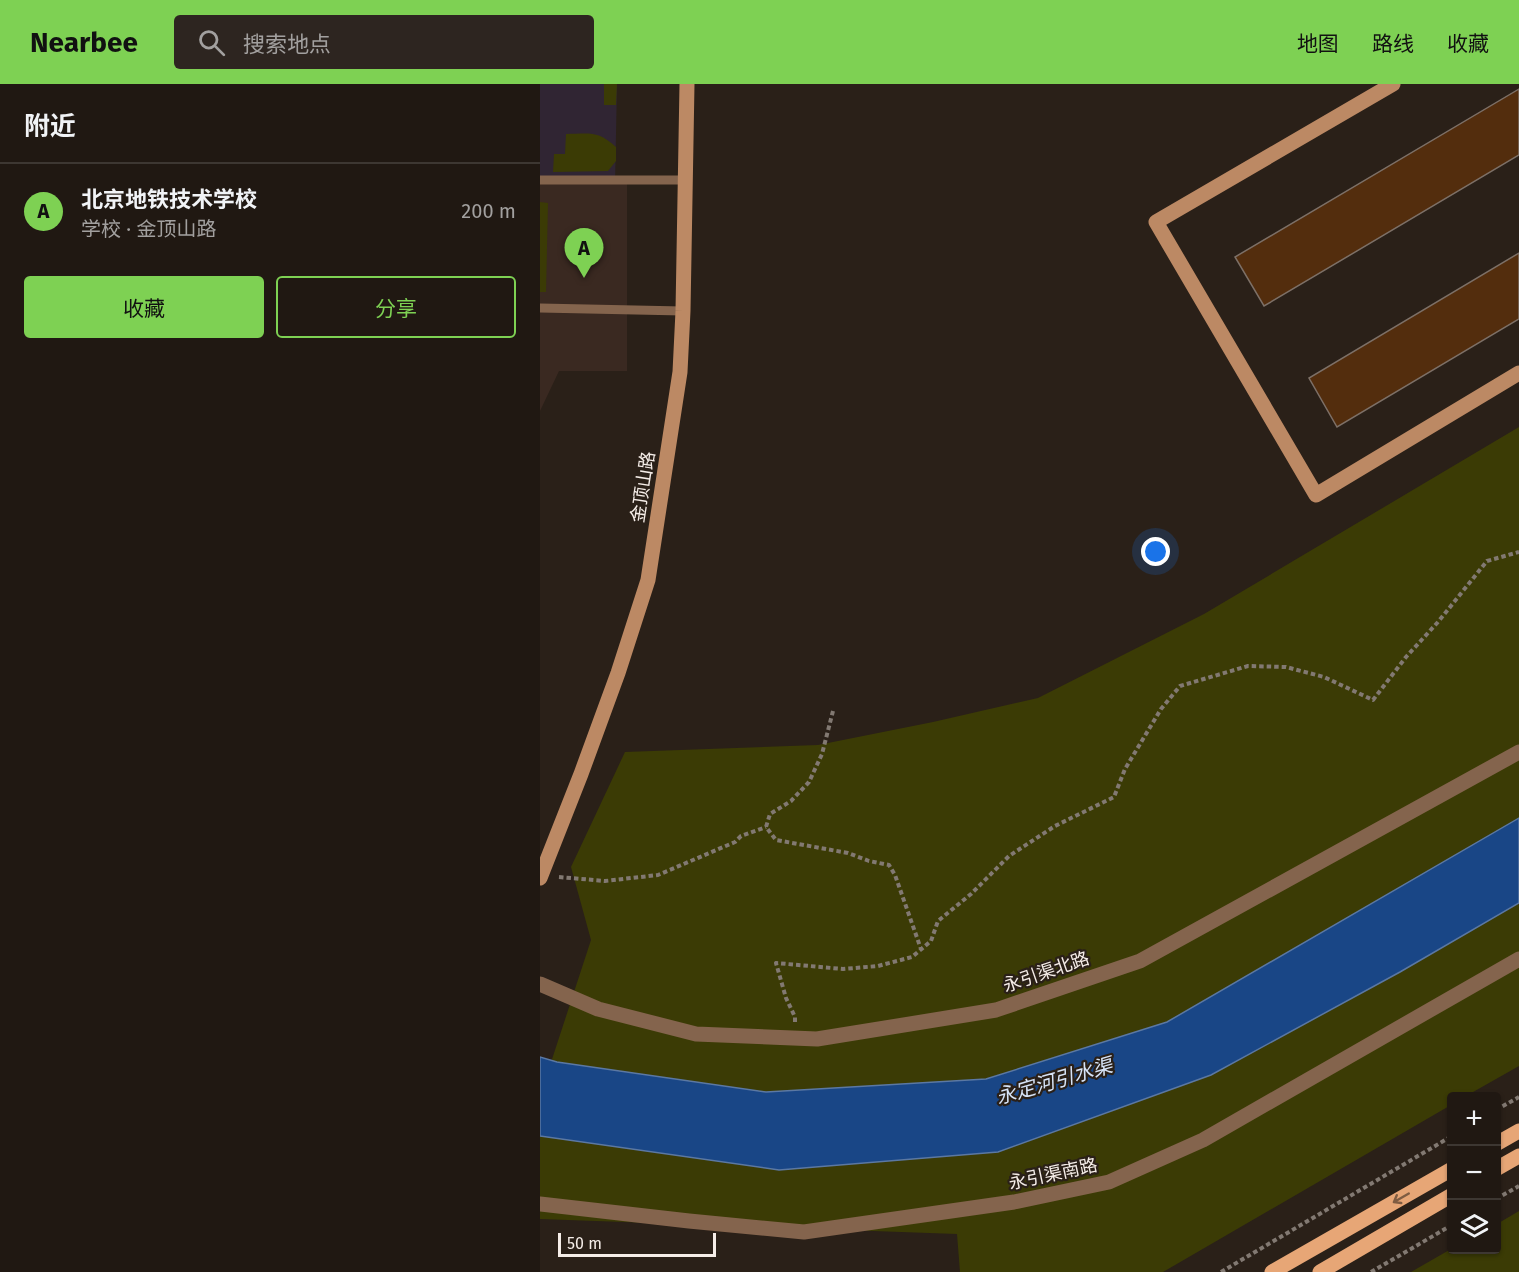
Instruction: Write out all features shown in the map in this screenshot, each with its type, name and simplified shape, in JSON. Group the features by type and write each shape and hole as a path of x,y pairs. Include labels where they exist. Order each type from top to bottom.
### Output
{"main road":[{"path":"1501,1142 1519,1131"},
{"path":"1501,1167 1519,1156"},
{"path":"1272,1272 1447,1172"},
{"path":"1320,1272 1447,1199"}],"street":[{"name":"金顶山路","path":"541,875 614,684 648,580 680,372 687,84"},
{"path":"1393,84 1156,222 1316,495 1519,373"},
{"name":"永引渠北路","path":"540,984 598,1009 696,1034 817,1039 996,1010 1140,961 1519,752"},
{"name":"永引渠南路","path":"540,1204 804,1232 1014,1202 1109,1182 1203,1140 1519,959"}],"lane":[{"path":"540,180 685,180"},
{"path":"540,308 683,311"}],"path":[{"path":"795,1038 795,1017 786,998 776,963 843,969 878,966 912,957 931,941 938,921 971,894 1010,856 1055,826 1114,797 1125,769 1161,709 1180,686 1248,666 1286,667 1324,677 1373,700 1487,561 1519,552"},
{"path":"766,827 770,814 791,801 809,782 822,754 833,711"},
{"path":"541,875 605,881 658,875 735,842 741,836 766,827"},
{"path":"766,827 776,840 848,853 889,865 895,875 921,949"},
{"path":"1501,1108 1519,1097"},
{"path":"1221,1272 1447,1139"},
{"path":"1501,1197 1519,1186"},
{"path":"1371,1272 1447,1228"}],"shaded area":[{"path":"540,84 617,84 615,184 540,184"},
{"path":"604,84 617,84 616,105 604,105"},
{"path":"566,134 593,134 604,138 616,147 616,161 608,171 553,172 554,154 565,154"},
{"path":"540,184 627,184 627,371 559,371 540,411"},
{"path":"540,202 548,203 546,292 540,292"},
{"path":"1519,427 1519,1066 1473,1092 1447,1092 1447,1107 1163,1272 960,1272 957,1234 540,1219 540,1096 591,940 571,867 625,752 818,745 1038,698 1204,614"},
{"path":"1519,1211 1519,1272 1411,1272 1447,1251 1447,1254 1501,1254 1501,1222"}],"water":[{"name":"永定河引水渠","path":"1519,818 1519,903 1400,972 1211,1075 998,1152 779,1170 540,1136 540,1057 557,1062 766,1092 986,1079 1167,1022"}],"building":[{"path":"1519,89 1519,155 1264,306 1235,257"},
{"path":"1519,253 1519,319 1337,427 1309,378"}],"place":[{"name":"北京地铁技术学校","path":"584,278"}]}
